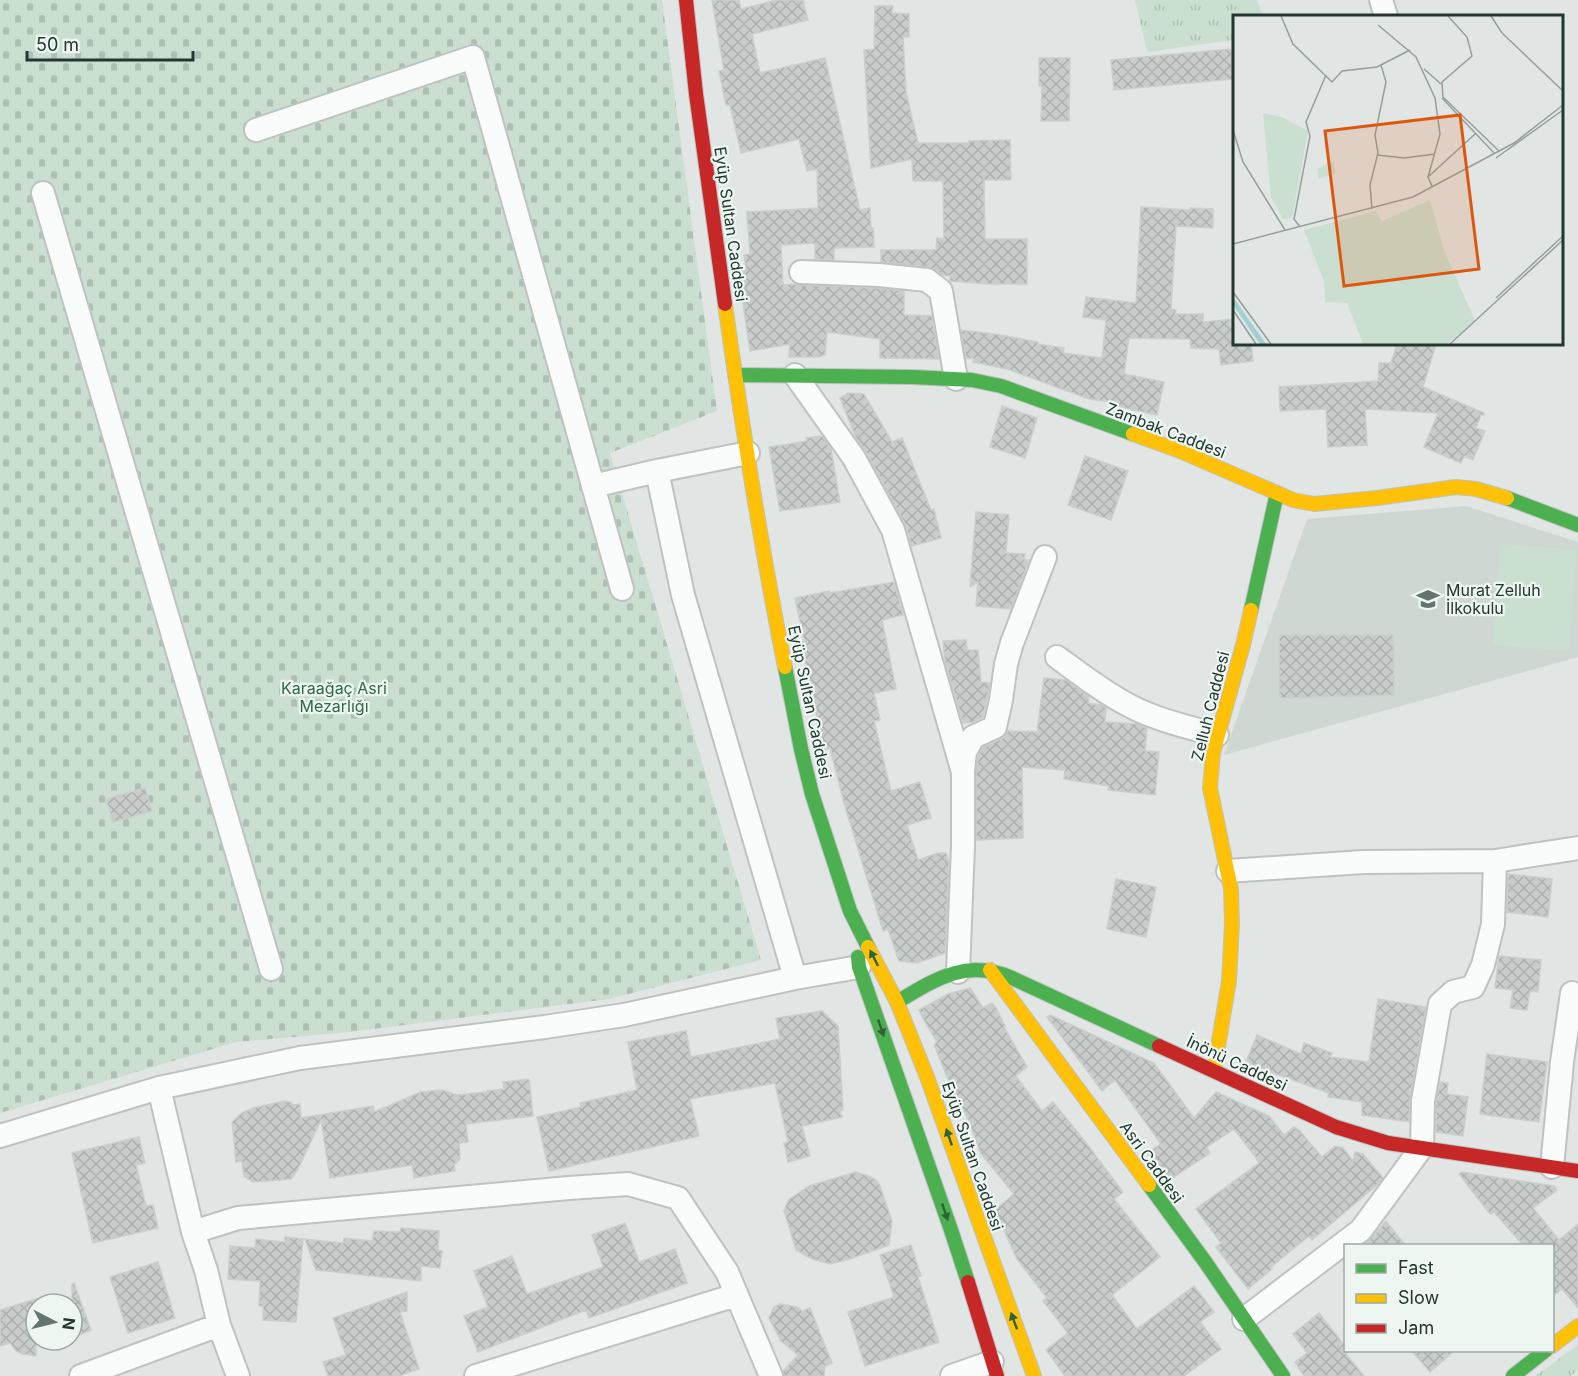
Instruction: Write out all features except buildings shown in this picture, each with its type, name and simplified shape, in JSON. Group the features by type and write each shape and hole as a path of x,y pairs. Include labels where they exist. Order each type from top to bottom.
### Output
{"street":[{"name":"Eyüp Sultan Caddesi","path":"686,0 735,375 770,591 801,750 812,794 850,911 897,1002 927,1077 1034,1376"},
{"path":"1381,0 1386,15"},
{"path":"256,130 472,57 622,589"},
{"path":"43,193 271,969"},
{"path":"801,272 879,275 927,280 941,291 956,379"},
{"name":"Zambak Caddesi","path":"735,375 890,376 984,382 1180,451 1293,500 1314,504 1456,487 1476,489 1558,516 1578,525"},
{"path":"795,375 854,458 893,530 963,772"},
{"path":"593,486 748,453"},
{"path":"657,471 683,595 795,978"},
{"name":"Zelluh Caddesi","path":"1214,1071 1229,981 1232,924 1231,889 1210,788 1213,753 1243,645 1277,493"},
{"path":"958,972 965,752 973,737 995,727 1012,643 1045,557"},
{"path":"1057,657 1096,686 1131,707 1168,721 1218,735"},
{"path":"1228,871 1363,862 1496,861 1578,848"},
{"path":"1244,1319 1361,1230 1422,1147 1423,1101 1440,1004 1453,992 1473,987 1483,965 1493,924 1496,861"},
{"path":"850,911 859,967 951,1230 995,1369 952,1376"},
{"path":"0,1136 159,1088 300,1058 624,1015 795,978 859,967"},
{"name":"İnönü Caddesi","path":"897,1002 937,980 958,972 990,970 1336,1127 1388,1143 1578,1171"},
{"name":"Asri Caddesi","path":"990,970 1199,1253 1283,1376"},
{"path":"1552,1167 1562,1062 1572,993"},
{"path":"159,1088 193,1232 206,1270 219,1325 238,1376"},
{"path":"193,1232 238,1218 628,1184 678,1198 727,1272 771,1376"},
{"path":"476,1376 736,1295"},
{"path":"81,1376 219,1325"},
{"path":"1554,1344 1578,1326"},
{"path":"1513,1376 1543,1352"}],"shaded area":[{"name":"Murat Zelluh İlkokulu","path":"1466,506 1578,542 1578,657 1224,755 1307,519"}],"green space":[{"name":"Karaağaç Asri Mezarlığı","path":"0,0 662,0 717,411 610,453 761,960 609,999 350,1032 236,1042 0,1113"},
{"path":"1135,0 1257,0 1263,15 1233,15 1233,40 1147,52"},
{"path":"1500,544 1577,550 1569,651 1493,645"},
{"path":"1578,1345 1578,1370 1571,1376 1535,1376"}],"traffic: fast":[{"path":"735,375 972,380 1001,386 1133,434"},
{"path":"1251,610 1277,493"},
{"path":"1507,498 1578,525"},
{"path":"785,667 812,794 850,911 868,947"},
{"path":"858,957 859,967 968,1282"},
{"path":"897,1002 938,979 952,974 980,970 995,972 1159,1046"},
{"path":"1149,1185 1206,1263 1283,1376"},
{"path":"1513,1376 1543,1352"}],"traffic: slow":[{"path":"725,304 752,486 785,667"},
{"path":"1133,434 1180,451 1293,500 1314,504 1456,487 1476,489 1507,498"},
{"path":"1214,1071 1229,981 1232,924 1231,889 1210,788 1213,753 1251,610"},
{"path":"868,947 897,1002 927,1077 1034,1376"},
{"path":"990,970 1149,1185"},
{"path":"1554,1344 1578,1326"}],"traffic: jam":[{"path":"686,0 696,94 725,304"},
{"path":"1159,1046 1336,1127 1388,1143 1578,1171"},
{"path":"968,1282 997,1376"}],"place":[{"name":"Murat Zelluh İlkokulu","path":"1428,599"}]}
